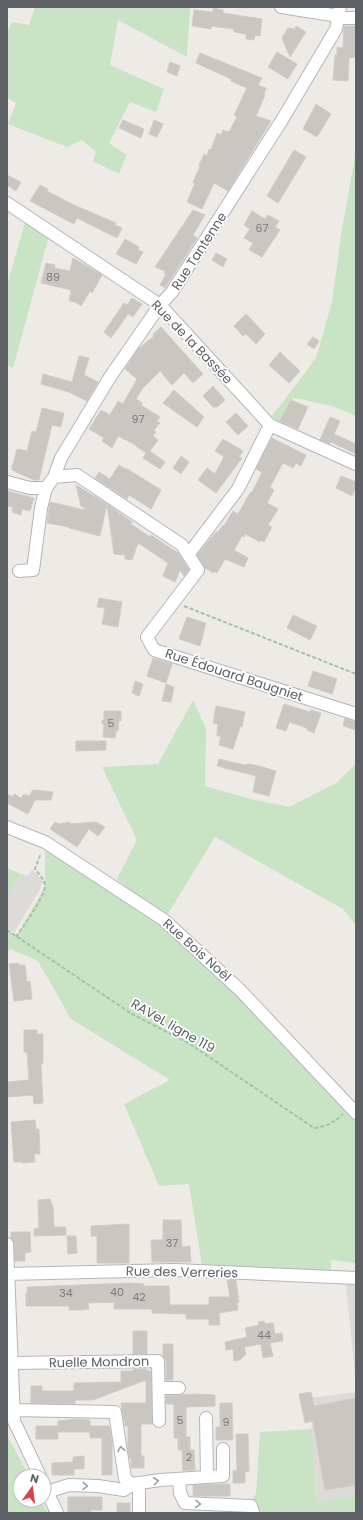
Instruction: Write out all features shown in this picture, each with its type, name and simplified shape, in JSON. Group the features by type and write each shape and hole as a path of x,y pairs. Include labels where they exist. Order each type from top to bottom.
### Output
{"street":[{"path":"281,7 340,11 343,18 356,18"},
{"name":"Rue Tantenne","path":"19,571 32,570 41,508 46,488 54,477 61,458 110,378 160,305 172,292 282,120 336,28 340,11"},
{"name":"Rue de la Bassée","path":"7,203 160,305 270,425 356,464"},
{"path":"188,555 238,489 270,425"},
{"name":"Rue Édouard Baugniet","path":"54,477 77,475 182,544 198,570 147,637 154,650 356,714"},
{"path":"7,482 30,488 46,488"},
{"name":"Rue Bois Noël","path":"7,827 45,842 164,920 240,990 353,1110"},
{"path":"7,1244 14,1422 36,1468"},
{"name":"Rue des Verreries","path":"7,1274 175,1270 356,1278"},
{"name":"Ruelle Mondron","path":"12,1363 158,1360 159,1421"},
{"path":"158,1388 179,1388"},
{"path":"14,1410 115,1412 125,1478 139,1488 139,1513"},
{"path":"206,1418 207,1477"},
{"path":"52,1488 69,1485 98,1486 124,1490 133,1484 223,1476 224,1449"},
{"path":"179,1479 180,1493 185,1504 251,1506 253,1513"},
{"path":"52,1502 57,1513"}],"path":[{"path":"174,602 356,674"},
{"path":"16,937 41,898 45,887 44,880 36,869 45,842"},
{"name":"RAVeL ligne 119","path":"7,930 132,1014 190,1044 314,1128 322,1128 353,1110"}],"shaded area":[{"path":"32,869 43,881 39,891 14,933 7,928 7,898 21,874 28,876"},
{"path":"345,1277 356,1278 356,1384"},
{"path":"356,1392 356,1495 316,1503 310,1398"}],"green space":[{"path":"35,7 190,7 187,57 118,20 110,65 164,89 156,112 130,102 109,143 127,155 119,174 93,161 96,152 82,140 67,147 8,124 16,103 7,98 7,32 12,22 29,25"},
{"path":"356,150 356,416 332,406 295,398 291,400 280,423 272,416 316,358 332,302 341,235"},
{"path":"27,216 50,232 13,368 7,365 7,285"},
{"path":"193,700 206,729 205,786 247,798 289,807 336,783 356,764 356,925 343,909 215,837 164,920 356,1112 356,1263 331,1260 331,1272 203,1271 189,1184 159,1186 124,1104 170,1080 71,1019 38,961 10,949 7,951 7,929 16,937 45,887 45,842 160,917 117,879 137,840 102,767 158,764"},
{"path":"7,868 21,874 7,898"},
{"path":"312,1429 316,1503 356,1495 356,1513 261,1513 252,1501 256,1493 260,1432"},
{"path":"7,1435 25,1468 12,1468 12,1508 45,1508 48,1513 7,1513"}],"building":[{"path":"213,8 223,10 223,13 262,19 260,36 255,35 254,40 246,39 246,34 234,32 234,29 211,26 211,29 192,26 194,10 213,12"},
{"path":"296,26 306,32 290,57 282,38 288,28 295,29"},
{"path":"344,26 356,26 356,57 349,58 348,81 333,80 337,47 343,48"},
{"path":"277,52 297,64 288,79 268,67"},
{"path":"200,53 262,78 258,85 266,88 265,95 256,116 271,121 228,191 214,183 202,209 187,202 195,183 193,182 200,166 199,165 204,154 207,156 209,149 211,150 217,133 221,135 223,130 229,132 237,117 234,115 247,88 196,63"},
{"path":"170,62 180,66 177,76 167,72"},
{"path":"316,104 331,114 317,137 303,129"},
{"path":"123,120 144,129 141,138 119,128"},
{"path":"154,120 163,124 157,137 149,134"},
{"path":"294,150 306,157 278,203 267,196"},
{"path":"7,175 21,182 16,191 7,185"},
{"path":"40,185 48,189 47,191 74,205 116,223 115,225 122,228 117,238 77,218 74,224 30,201"},
{"path":"193,210 205,215 193,235 197,238 165,288 160,285 166,274 164,273 165,271 155,267"},
{"path":"252,211 265,219 268,215 279,221 275,227 280,230 262,257 249,250 253,243 244,238 250,229 244,225"},
{"path":"125,239 139,247 138,250 143,252 136,264 116,254"},
{"path":"216,253 227,259 223,267 212,260"},
{"path":"73,258 102,275 92,293 90,291 81,306 75,302 69,301 71,290 41,283 46,263 55,265 54,268 70,271"},
{"path":"132,298 142,304 133,317 128,314 111,338 104,332 124,303 127,305"},
{"path":"246,314 265,334 256,344 246,334 243,336 234,326"},
{"path":"161,327 203,374 193,383 184,373 172,385 160,371 142,389 136,399 142,403 141,405 160,417 157,421 160,423 154,430 156,432 153,436 158,440 150,451 165,462 160,469 143,458 146,453 132,443 118,436 112,448 102,441 104,438 89,429 101,410 110,415 118,401 123,404 137,379 125,369 138,349 154,336 153,334"},
{"path":"313,337 319,341 314,349 307,344"},
{"path":"280,352 300,371 289,383 269,365"},
{"path":"79,356 89,358 84,375 98,382 87,401 69,392 41,384 43,374 72,382"},
{"path":"213,386 225,400 217,407 213,407 203,396"},
{"path":"174,390 204,417 197,427 163,403"},
{"path":"291,400 308,407 298,429 280,421"},
{"path":"42,408 64,413 61,427 52,425 39,480 34,480 12,470 12,467 17,449 27,451 32,431 36,432"},
{"path":"236,413 248,426 238,435 226,422"},
{"path":"330,417 340,421 334,434 356,444 356,454 331,442 330,444 320,440"},
{"path":"272,438 306,455 301,466 296,463 293,468 283,463 270,487 274,490 267,503 278,509 268,525 272,527 264,542 261,540 260,542 245,534 244,537 242,536 234,550 248,558 244,567 225,559 217,573 215,571 214,573 205,568 197,555 216,532 218,532 223,525 224,526 233,511 238,514 252,492 262,472 256,469"},
{"path":"223,439 243,451 239,457 242,458 216,493 198,480 207,468 215,474 224,457 215,451"},
{"path":"181,456 189,462 181,474 173,468"},
{"path":"119,465 161,490 151,509 129,495 127,499 95,478 99,472 110,479"},
{"path":"341,476 356,482 352,496 336,488"},
{"path":"76,485 107,504 100,536 69,527 47,523 50,502 86,509 81,506"},
{"path":"7,491 34,498 30,511 22,509 21,515 12,512 13,507 7,506"},
{"path":"107,504 132,522 131,524 178,553 189,570 184,576 180,570 175,582 163,576 168,563 138,543 132,560 125,559 125,555 114,554"},
{"path":"99,598 122,602 118,627 102,624 105,608 97,607"},
{"path":"293,615 317,626 310,640 287,628"},
{"path":"187,617 206,623 200,646 179,639"},
{"path":"153,658 172,664 166,683 147,676"},
{"path":"313,671 337,679 332,694 308,686"},
{"path":"135,681 143,684 139,696 132,693"},
{"path":"166,684 174,687 171,702 162,701"},
{"path":"284,704 310,712 311,710 321,713 314,733 307,730 307,728 289,722 286,731 276,728"},
{"path":"216,706 245,712 242,727 240,727 233,749 219,745 221,736 217,736 218,724 213,723"},
{"path":"104,711 121,711 121,721 119,721 118,731 116,731 115,738 103,737 104,725 101,722 104,719"},
{"path":"345,718 356,721 356,730 343,726"},
{"path":"76,741 106,741 106,750 76,751"},
{"path":"219,759 245,765 249,764 259,766 276,771 269,796 253,792 256,776 217,766"},
{"path":"32,791 53,792 51,800 35,800 28,814 7,803 7,794 13,797 14,794 21,798 24,794 29,796"},
{"path":"55,822 59,824 70,822 70,824 96,822 105,827 98,836 89,829 77,847 50,829"},
{"path":"19,963 19,965 25,965 27,982 30,981 32,999 14,1001 9,964"},
{"path":"24,1030 37,1030 37,1034 43,1034 43,1063 41,1064 43,1103 34,1104 33,1095 8,1097 7,1082 29,1080 27,1052 24,1052"},
{"path":"35,1120 36,1129 39,1129 40,1154 34,1154 35,1162 14,1162 11,1122"},
{"path":"50,1199 53,1207 54,1227 66,1227 66,1235 34,1236 34,1229 39,1228 38,1200"},
{"path":"163,1220 181,1220 182,1247 190,1246 191,1262 152,1262 151,1240 163,1240"},
{"path":"129,1224 129,1263 97,1263 97,1236 91,1236 91,1226"},
{"path":"11,1232 30,1232 31,1252 25,1253 25,1261 15,1261 14,1244 11,1238"},
{"path":"67,1236 76,1236 77,1253 68,1254"},
{"path":"227,1280 236,1280 239,1302 237,1303 238,1310 219,1313 220,1325 209,1325 209,1319 186,1319 186,1314 152,1313 152,1309 114,1309 114,1302 88,1303 89,1309 82,1310 69,1310 69,1306 26,1306 26,1293 28,1293 27,1287 128,1283 144,1284 144,1286 169,1286 170,1305 209,1305 209,1297 230,1297"},
{"path":"264,1321 265,1324 273,1323 275,1334 282,1333 283,1341 270,1343 273,1356 263,1358 261,1344 244,1347 246,1354 240,1360 234,1361 233,1349 226,1350 225,1342 247,1337 245,1328 259,1325 258,1322"},
{"path":"133,1331 147,1331 147,1354 133,1354"},
{"path":"163,1344 173,1344 173,1380 166,1380 166,1361 163,1356"},
{"path":"133,1369 147,1369 147,1371 151,1371 152,1424 141,1424 141,1456 144,1456 144,1468 131,1468 131,1458 129,1458 128,1448 128,1426 125,1426 121,1403 146,1403 146,1380 93,1400 75,1400 75,1404 31,1403 31,1386 42,1386 42,1391 74,1391 74,1383 121,1382 121,1371 133,1371"},
{"path":"311,1392 314,1406 356,1398 356,1485 325,1490 313,1421 305,1423 299,1394"},
{"path":"197,1394 215,1395 215,1406 186,1407 186,1437 190,1437 190,1450 194,1450 195,1470 183,1471 182,1450 178,1450 178,1438 174,1438 174,1404 166,1404 166,1396"},
{"path":"220,1403 232,1403 233,1440 216,1440 216,1427 220,1427"},
{"path":"76,1419 90,1420 90,1426 109,1426 112,1441 112,1475 102,1475 102,1438 90,1438 90,1432 58,1432 58,1439 36,1439 36,1426 58,1426 58,1421"},
{"path":"236,1434 248,1434 249,1471 245,1472 245,1483 233,1483 233,1471 237,1470"},
{"path":"84,1456 84,1469 74,1469 74,1475 52,1475 52,1463 73,1462 73,1457"},
{"path":"230,1484 230,1496 193,1496 193,1485"},
{"path":"68,1497 102,1497 102,1510 91,1510 91,1513 68,1513"},
{"path":"117,1503 130,1503 130,1513 117,1513"}]}
